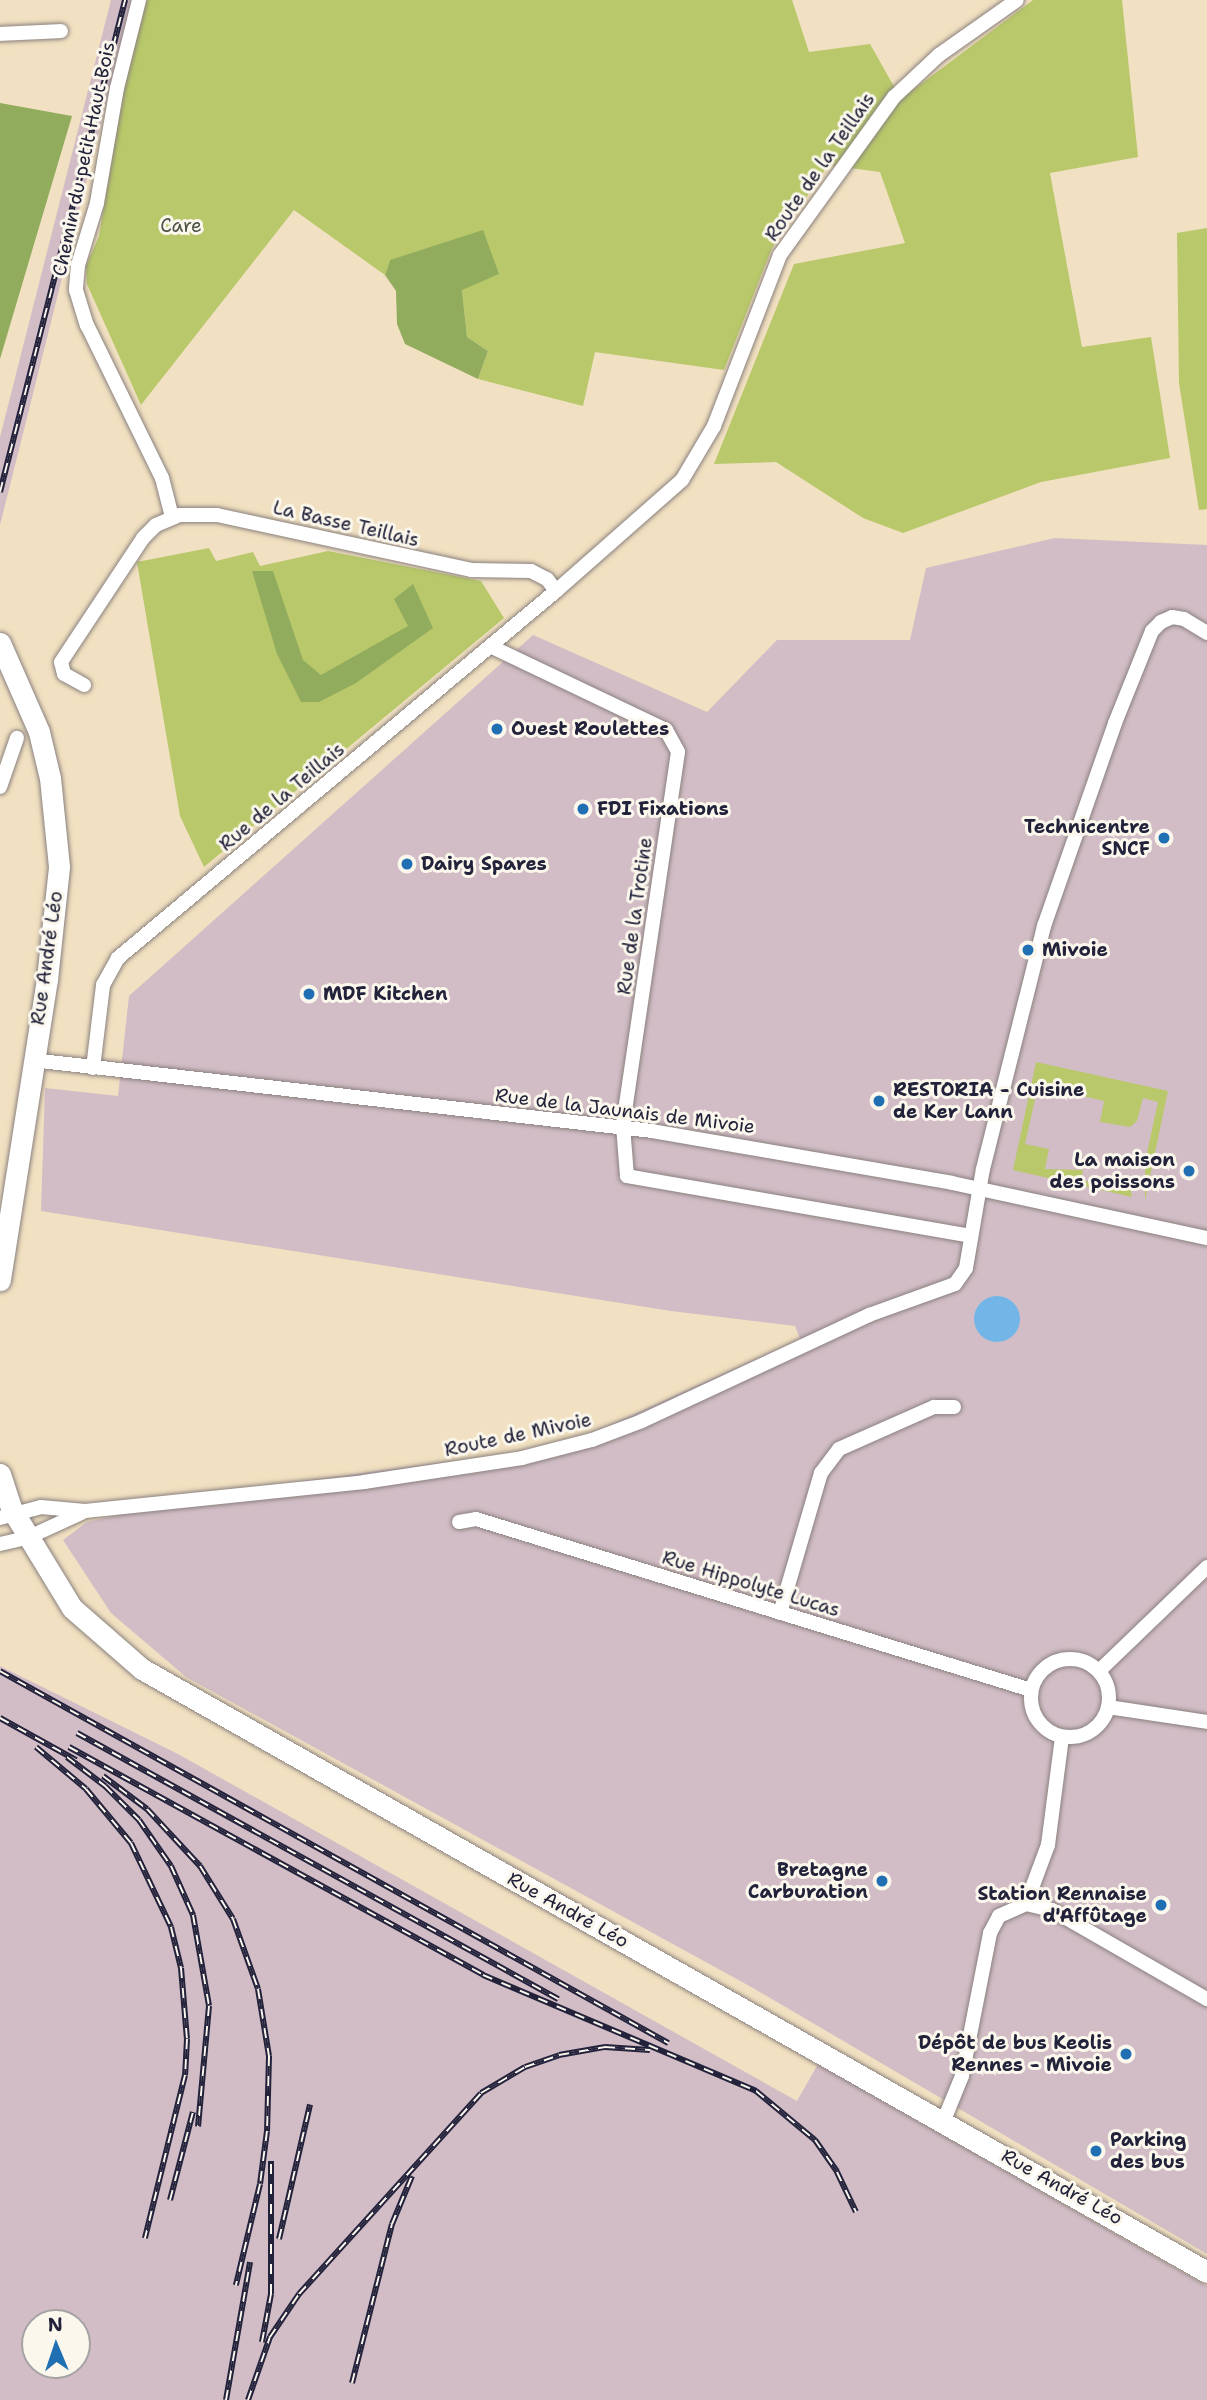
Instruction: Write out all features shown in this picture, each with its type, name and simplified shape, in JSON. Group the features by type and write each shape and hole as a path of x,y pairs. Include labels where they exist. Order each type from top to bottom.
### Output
{"street":[{"name":"Chemin du petit Haut Bois","path":"139,0 117,88 97,203 78,265 76,290 87,325 162,478 172,517"},
{"name":"Route de la Teillais","path":"556,591 682,480 714,426 780,255 799,225 894,97 939,55 1017,0"},
{"path":"0,34 61,31"},
{"name":"La Basse Teillais","path":"172,517 217,515 455,568 531,571 547,579 556,591"},
{"path":"84,685 64,674 61,662 143,538 172,517"},
{"name":"Rue de la Teillais","path":"93,1068 103,985 118,958 556,591"},
{"name":"Route de Mivoie","path":"7,1516 41,1507 85,1511 457,1469 592,1440 869,1315 955,1284 966,1268 980,1188 1008,1063 1059,882 1152,631 1172,617 1207,633"},
{"name":"Rue André Léo","path":"0,643 39,733 56,827 55,919 0,1280"},
{"name":"Rue de la Trotine","path":"492,647 666,730 674,739 678,752 623,1126 627,1176 971,1236"},
{"path":"0,786 17,738"},
{"name":"Rue de la Jaunais de Mivoie","path":"32,1060 623,1126 980,1188 1207,1238"},
{"path":"780,1613 821,1473 839,1450 934,1407 954,1408"},
{"name":"Rue André Léo","path":"0,1474 7,1516 27,1538 72,1608 142,1669 944,2120 1207,2272"},
{"name":"Route de Mivoie","path":"0,1544 27,1538 85,1511"},
{"name":"Rue Hippolyte Lucas","path":"459,1522 476,1519 1031,1690"},
{"path":"1099,1671 1207,1567"},
{"path":"1073,1658 1099,1671 1107,1683 1108,1707 1089,1733 1062,1737 1037,1720 1031,1690 1036,1677 1059,1660 1073,1658"},
{"path":"1108,1707 1207,1721"},
{"path":"1026,1904 1048,1845 1062,1737"},
{"path":"944,2120 962,2076 990,1933 999,1916 1026,1904 1052,1910 1207,1999"}],"shaded area":[{"path":"111,0 132,0 0,525 0,437"},
{"path":"1055,538 1207,545 1207,2254 753,1988 186,1677 111,1613 63,1540 87,1522 227,1491 519,1452 592,1433 800,1339 795,1326 671,1311 41,1211 45,1088 118,1096 129,996 533,635 707,712 777,640 910,640 926,568"},
{"path":"0,1666 178,1754 797,2101 818,2064 1207,2286 1207,2400 0,2400"}],"green space":[{"name":"Care","path":"147,0 792,0 809,52 870,44 901,99 1033,0 1122,0 1138,157 1050,173 1082,347 1151,337 1170,458 1041,482 903,533 863,518 776,462 714,464 794,264 905,243 880,172 828,165 772,248 724,370 595,352 583,406 478,379 488,351 467,337 462,290 390,260 385,275 294,210 141,405 87,284 86,266 99,236 125,80"},
{"path":"0,103 72,116 0,359"},
{"path":"1207,228 1207,509 1199,510 1179,383 1177,233"},
{"path":"483,230 499,274 462,290 467,337 488,351 478,379 405,344 397,324 396,291 385,275 390,260"},
{"path":"209,548 216,561 253,552 260,566 328,551 481,581 504,618 204,867 180,816 137,562"},
{"path":"252,571 273,571 303,660 321,675 408,626 394,599 413,584 433,628 356,683 319,702 301,702 277,654"},
{"path":"1036,1062 1168,1091 1145,1200 1145,1162 1158,1102 1143,1098 1137,1121 1130,1127 1100,1122 1104,1101 1038,1086 1025,1144 1049,1149 1045,1169 1083,1170 1081,1180 1125,1190 1128,1180 1132,1197 1013,1170"}],"water":[{"path":"997,1296 1014,1302 1020,1319 1014,1336 997,1342 980,1336 974,1319 980,1302"}],"railway":[{"path":"0,492 125,0"},
{"path":"0,1671 668,2043"},
{"path":"0,1718 76,1760"},
{"path":"77,1733 558,1999"},
{"path":"36,1747 86,1789 131,1843 171,1927 181,1968 187,2039 185,2075 145,2238"},
{"path":"69,1747 483,1975 756,2091 815,2140 837,2172 856,2212"},
{"path":"67,1757 105,1786 139,1820 171,1866 193,1915 209,2006 198,2126"},
{"path":"103,1776 147,1809 200,1866 233,1919 258,1989 269,2056 267,2131 260,2184 236,2285"},
{"path":"248,2400 270,2337 299,2294 481,2093 525,2067 559,2055 605,2047 650,2050"},
{"path":"279,2239 310,2105"},
{"path":"170,2200 193,2112"},
{"path":"262,2342 271,2294 271,2161"},
{"path":"352,2383 392,2224 412,2176"},
{"path":"226,2400 250,2262"}],"place":[{"name":"Ouest Roulettes","path":"497,729"},
{"name":"FDI Fixations","path":"583,809"},
{"name":"Technicentre SNCF","path":"1164,838"},
{"name":"Dairy Spares","path":"407,864"},
{"name":"Mivoie","path":"1028,950"},
{"name":"MDF Kitchen","path":"309,994"},
{"name":"RESTORIA - Cuisine de Ker Lann","path":"879,1101"},
{"name":"La maison des poissons","path":"1189,1171"},
{"name":"Bretagne Carburation","path":"882,1881"},
{"name":"Station Rennaise d'Affûtage","path":"1161,1905"},
{"name":"Dépôt de bus Keolis Rennes - Mivoie","path":"1126,2054"},
{"name":"Parking des bus","path":"1096,2151"}]}
